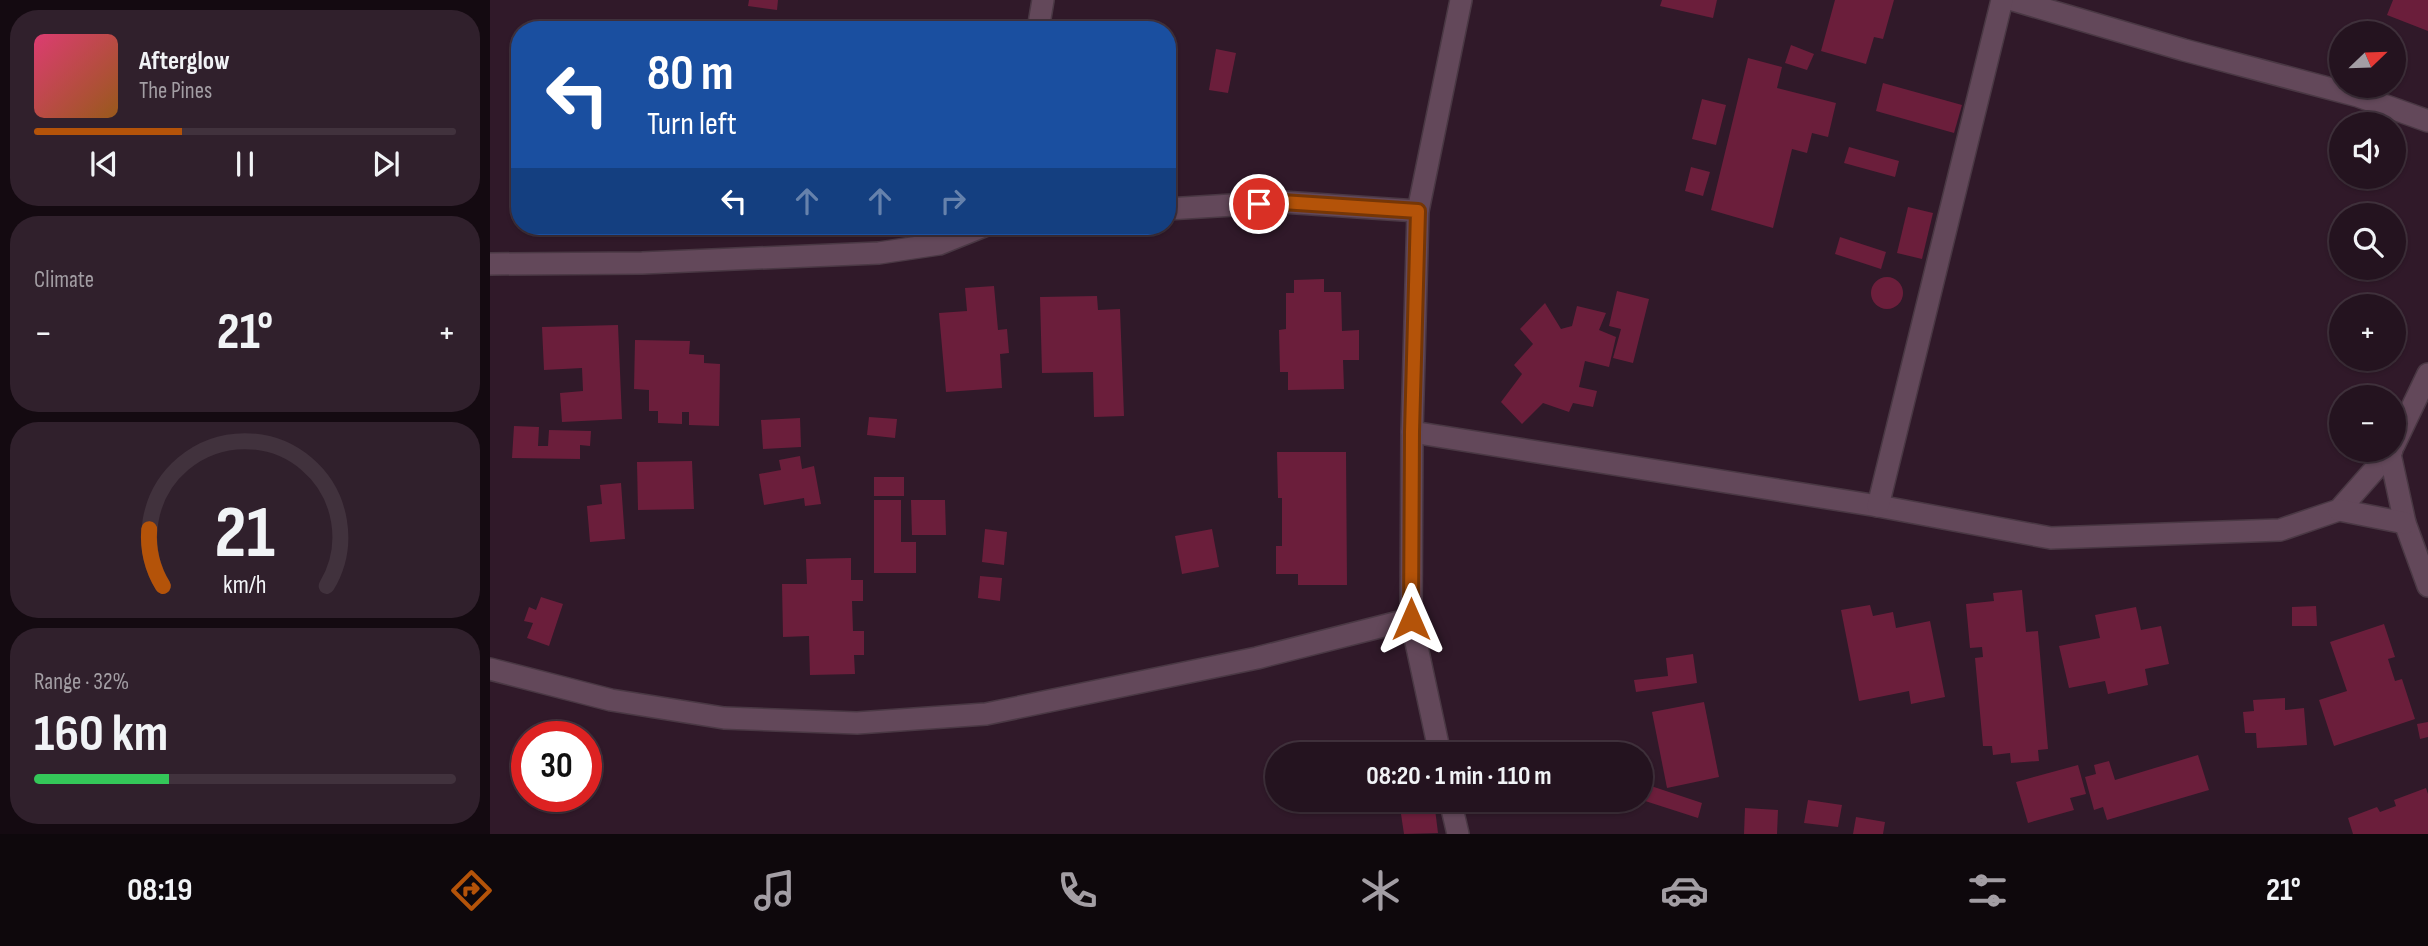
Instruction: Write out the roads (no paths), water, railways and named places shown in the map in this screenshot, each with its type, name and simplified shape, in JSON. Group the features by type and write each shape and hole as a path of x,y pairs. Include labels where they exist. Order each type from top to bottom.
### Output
{"street":[{"path":"1040,21 1043,0"},
{"path":"1437,742 1411,619 1412,432 1418,211 1461,0"},
{"path":"1878,506 2002,0"},
{"path":"2013,0 2184,50 2358,96 2428,121"},
{"path":"1176,208 1282,202 1418,211"},
{"path":"490,264 642,263 879,253 939,244 962,235"},
{"path":"2406,420 2428,374"},
{"path":"1412,432 1878,506 2051,538 2280,530 2339,510 2381,462"},
{"path":"2394,462 2405,523 2428,586"},
{"path":"2339,510 2405,523"},
{"path":"490,669 611,700 724,718 857,723 986,714 1257,658 1411,619"},
{"path":"1453,812 1458,834"}]}
